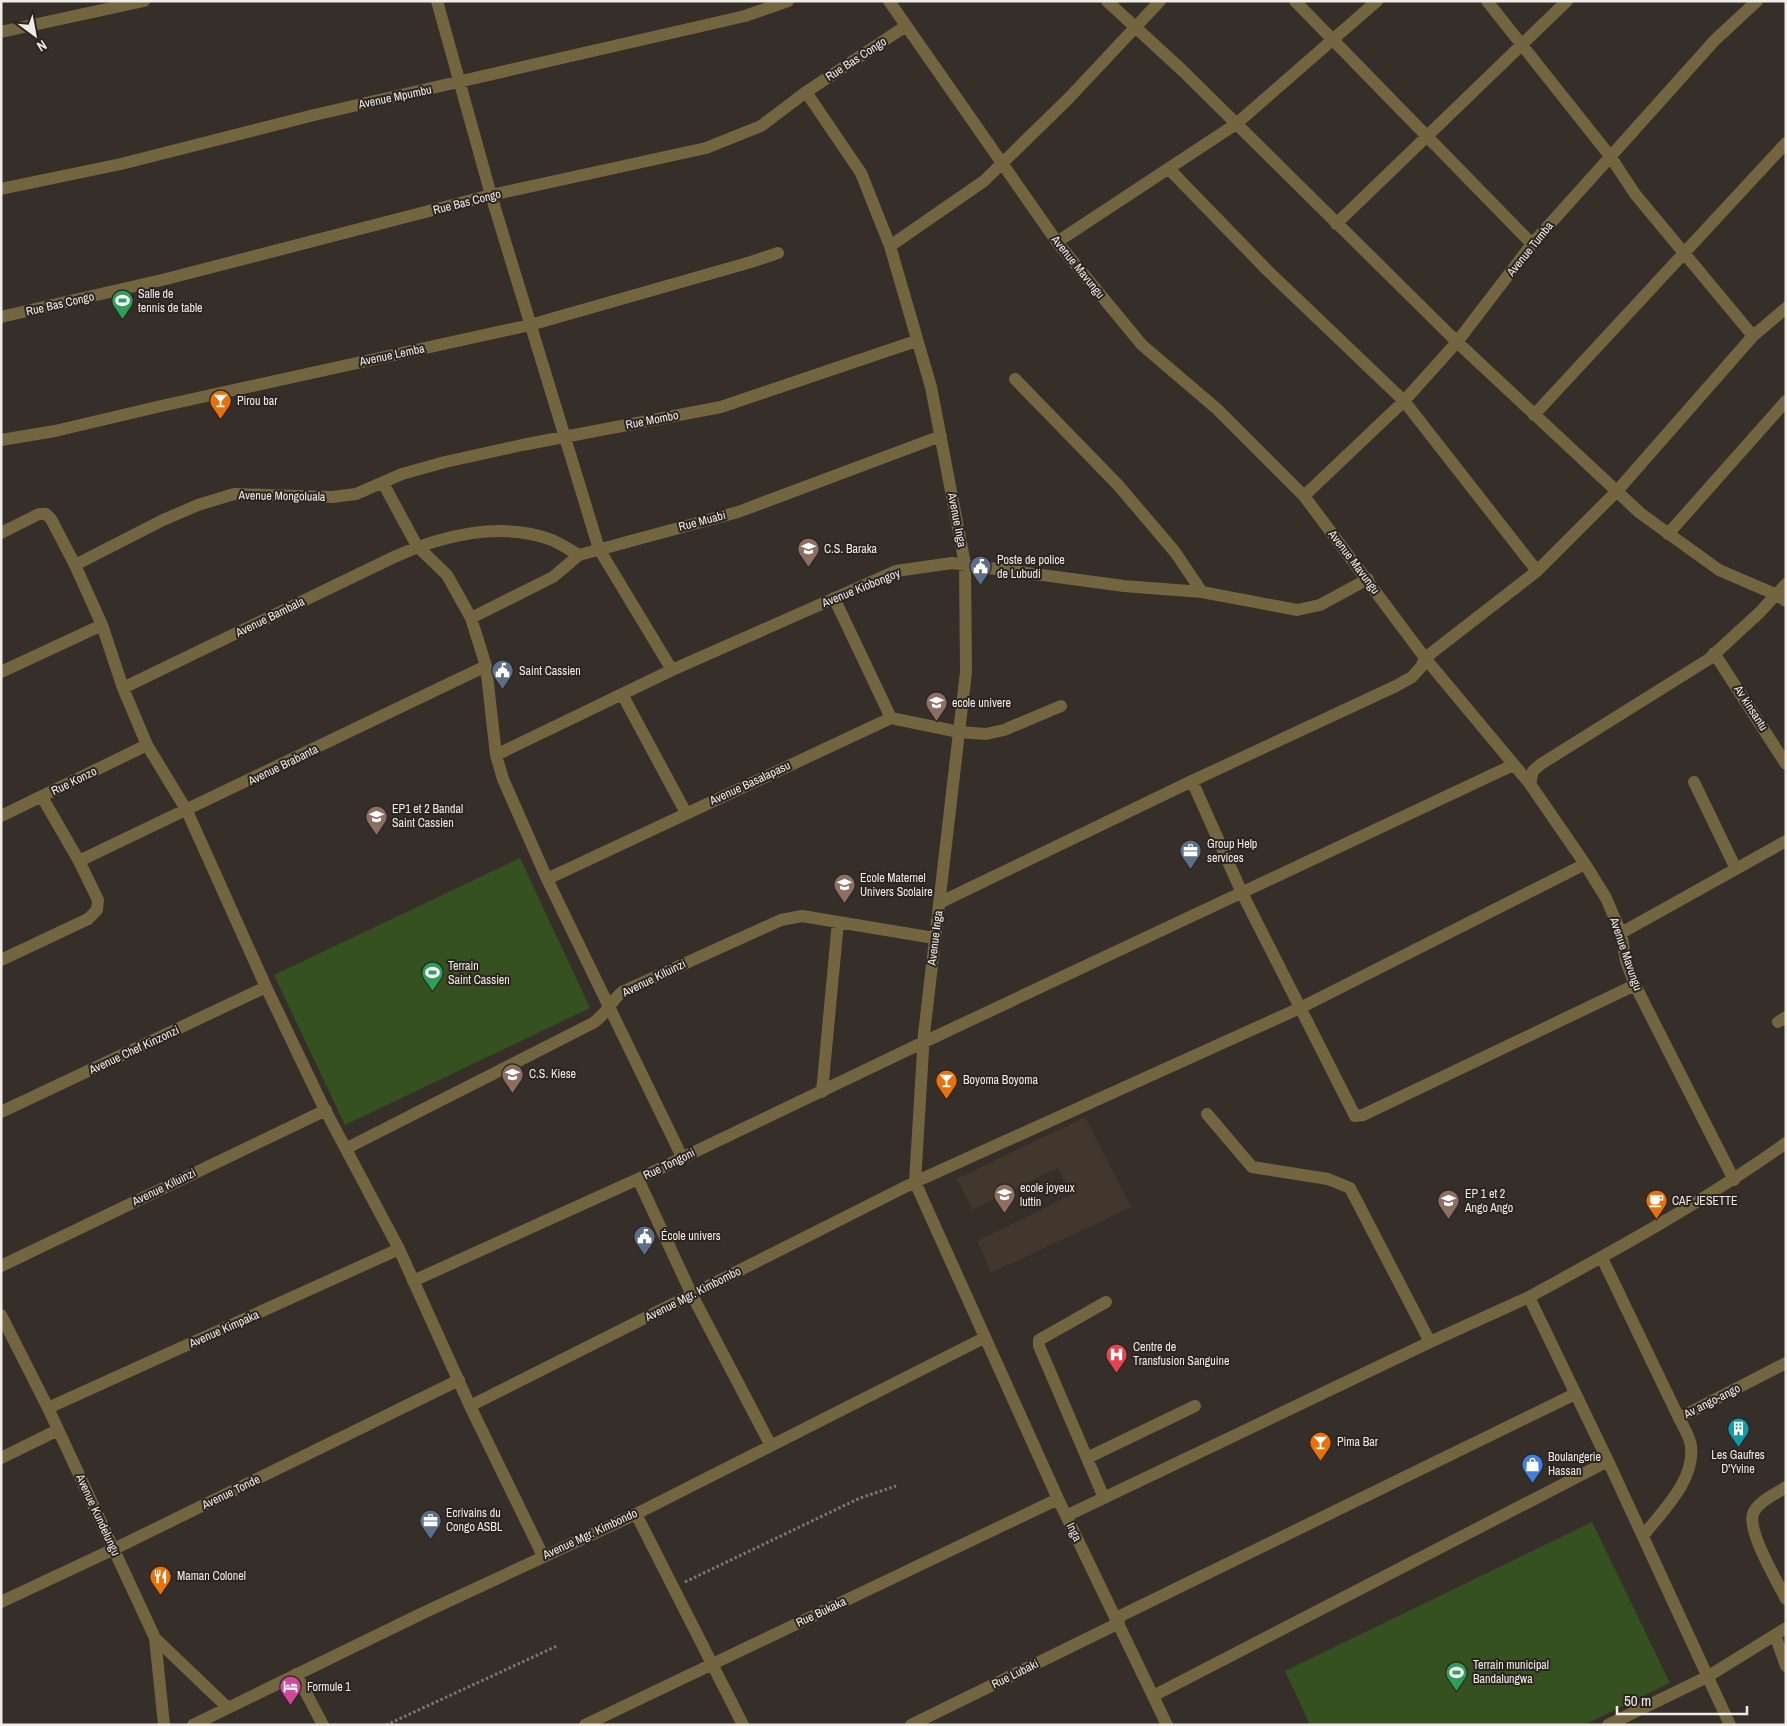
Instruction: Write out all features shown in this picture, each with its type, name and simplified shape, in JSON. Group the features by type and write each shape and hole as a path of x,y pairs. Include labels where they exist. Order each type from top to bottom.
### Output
{"street":[{"path":"1,32 144,1"},
{"path":"437,1 490,195 599,548 672,670"},
{"name":"Avenue Mpumbu","path":"1,189 121,164 314,115 745,16 788,1"},
{"name":"Avenue Mavungu","path":"889,1 1056,242 1142,345 1217,409 1304,496 1368,579 1425,658 1530,784 1606,898 1620,933 1626,962 1635,985 1734,1180"},
{"path":"1107,1 1236,124 1534,416 1617,491 1668,534 1719,570 1781,598"},
{"path":"890,246 984,181 1069,98 1160,1"},
{"path":"1295,1 1427,134 1532,244"},
{"path":"1056,242 1236,124 1377,1"},
{"path":"1487,1 1610,156 1635,194 1753,336"},
{"path":"1336,224 1427,134 1567,1"},
{"name":"Avenue Tumba","path":"1304,496 1404,400 1457,342 1532,244 1715,40 1757,1"},
{"name":"Rue Bas Congo","path":"1,317 166,279 490,195 706,148 761,126 806,92 906,26"},
{"name":"Avenue Inga","path":"806,92 861,173 890,246 916,341 931,387 965,564 966,672 934,938 924,1042 915,1182 984,1338"},
{"path":"1534,416 1786,143"},
{"path":"1169,169 1267,270 1404,400 1537,571"},
{"name":"Avenue Lemba","path":"1,440 55,432 161,406 530,325 778,253"},
{"path":"939,903 1412,677 1421,668 1425,658 1537,571 1617,491 1753,336 1786,308"},
{"name":"Rue Mombo","path":"382,483 402,474 445,462 722,407 916,341"},
{"path":"1015,379 1118,486 1175,552 1202,592"},
{"path":"1668,534 1786,401"},
{"name":"Rue Muabi","path":"471,618 552,577 579,555 599,548 738,512 941,436"},
{"path":"382,483 417,546 447,575 471,618 486,666 496,755 503,779 547,879 682,1157"},
{"name":"Avenue Mongoluala","path":"75,565 163,520 198,505 234,494 332,497 356,494 382,483"},
{"path":"1,533 39,514 46,514 75,565 102,625 123,688 147,745 187,811 266,987 326,1110 399,1249 470,1406 543,1556"},
{"name":"Avenue Bambala","path":"123,688 417,546 458,534 512,531 552,540 579,555"},
{"name":"Avenue Kiobongoy","path":"496,755 672,670 896,571 952,563 965,564 1124,586 1202,592 1297,610 1320,605 1368,579"},
{"path":"1530,784 1533,771 1541,764 1709,659 1781,598 1786,584"},
{"path":"834,598 891,718 959,732 995,733 1061,706"},
{"path":"1,672 102,625"},
{"name":"Av kinsantu","path":"1714,653 1786,764"},
{"name":"Avenue Brabanta","path":"79,860 187,811 486,666"},
{"path":"622,694 686,813"},
{"name":"Avenue Basalapasu","path":"547,879 891,718"},
{"name":"Rue Konzo","path":"1,816 147,745"},
{"name":"Rue Tongoni","path":"412,1281 638,1180 682,1157 924,1042 1513,765"},
{"path":"1192,781 1242,893 1355,1116 1363,1115 1635,985"},
{"path":"1694,782 1736,869"},
{"path":"1,960 88,918 97,910 98,900 79,860 42,797"},
{"path":"1620,933 1786,840"},
{"name":"Avenue Mgr. Kimbombo","path":"470,1406 915,1182 1300,1008 1585,864"},
{"name":"Avenue Kiluinzi","path":"347,1148 594,1023 602,1018 614,999 622,992 758,928 781,920 802,916 934,938"},
{"path":"822,1092 838,922"},
{"name":"Avenue Chef Kinzonzi","path":"1,1112 266,987"},
{"name":"Avenue Kiluinzi","path":"1,1266 326,1110"},
{"path":"1207,1114 1252,1167 1328,1179 1350,1188 1430,1342"},
{"path":"1066,1516 1430,1342 1529,1297 1602,1258 1734,1180 1786,1143"},
{"path":"638,1180 692,1294 770,1444"},
{"name":"Avenue Kimpaka","path":"48,1408 399,1249"},
{"path":"1602,1258 1679,1418"},
{"path":"1529,1297 1608,1461 1730,1725"},
{"path":"1104,1498 1039,1346 1039,1340 1106,1302"},
{"name":"Avenue Kundelungu","path":"1,1315 48,1408 155,1638 164,1725"},
{"name":"Avenue Mgr. Kimbondo","path":"193,1725 543,1556 636,1514 770,1444 984,1338"},
{"name":"Inga","path":"984,1338 1066,1516 1167,1725"},
{"name":"Av ango-ango","path":"1643,1536 1682,1484 1691,1465 1691,1445 1679,1418 1786,1363"},
{"name":"Avenue Tonde","path":"1,1602 114,1549 459,1380"},
{"name":"Rue Lubaki","path":"911,1725 1575,1394"},
{"path":"1086,1458 1195,1406"},
{"path":"1,1458 58,1430"},
{"path":"1153,1696 1608,1461"},
{"path":"1786,1487 1760,1504 1753,1513 1751,1526 1786,1599"},
{"name":"Rue Bukaka","path":"585,1725 1058,1499"},
{"path":"636,1514 742,1725"},
{"path":"1608,1725 1707,1677 1780,1631 1786,1666"},
{"path":"155,1638 228,1708"},
{"path":"296,1674 323,1725"}],"path":[{"path":"673,1588 860,1498 896,1486"},
{"path":"386,1725 557,1646"}],"shaded area":[{"path":"1085,1117 1131,1207 991,1273 977,1241 1071,1195 1058,1168 972,1210 957,1179"}],"green space":[{"name":"Terrain Saint Cassien","path":"520,858 590,1008 345,1125 274,975"},
{"path":"1592,1522 1670,1683 1584,1725 1310,1725 1285,1671"}],"place":[{"name":"Salle de tennis de table","path":"122,320"},
{"name":"Pirou bar","path":"221,420"},
{"name":"C.S. Baraka","path":"808,568"},
{"name":"Poste de police de Lubudi","path":"981,586"},
{"name":"Saint Cassien","path":"503,690"},
{"name":"ecole univere","path":"936,722"},
{"name":"EP1 et 2 Bandal Saint Cassien","path":"376,835"},
{"name":"Group Help services","path":"1191,870"},
{"name":"Ecole Maternel Univers Scolaire","path":"844,904"},
{"name":"Terrain Saint Cassien","path":"432,992"},
{"name":"C.S. Kiese","path":"513,1093"},
{"name":"Boyoma Boyoma","path":"947,1099"},
{"name":"ecole joyeux luttin","path":"1004,1214"},
{"name":"EP 1 et 2 Ango Ango","path":"1449,1220"},
{"name":"CAF JESETTE","path":"1656,1220"},
{"name":"École univers","path":"645,1255"},
{"name":"Centre de Transfusion Sanguine","path":"1117,1373"},
{"name":"Les Gaufres D'Yvine","path":"1738,1447"},
{"name":"Pima Bar","path":"1321,1461"},
{"name":"Boulangerie Hassan","path":"1532,1483"},
{"name":"Ecrivains du Congo ASBL","path":"430,1539"},
{"name":"Maman Colonel","path":"161,1595"},
{"name":"Terrain municipal Bandalungwa","path":"1457,1691"},
{"name":"Formule 1","path":"291,1706"}]}
